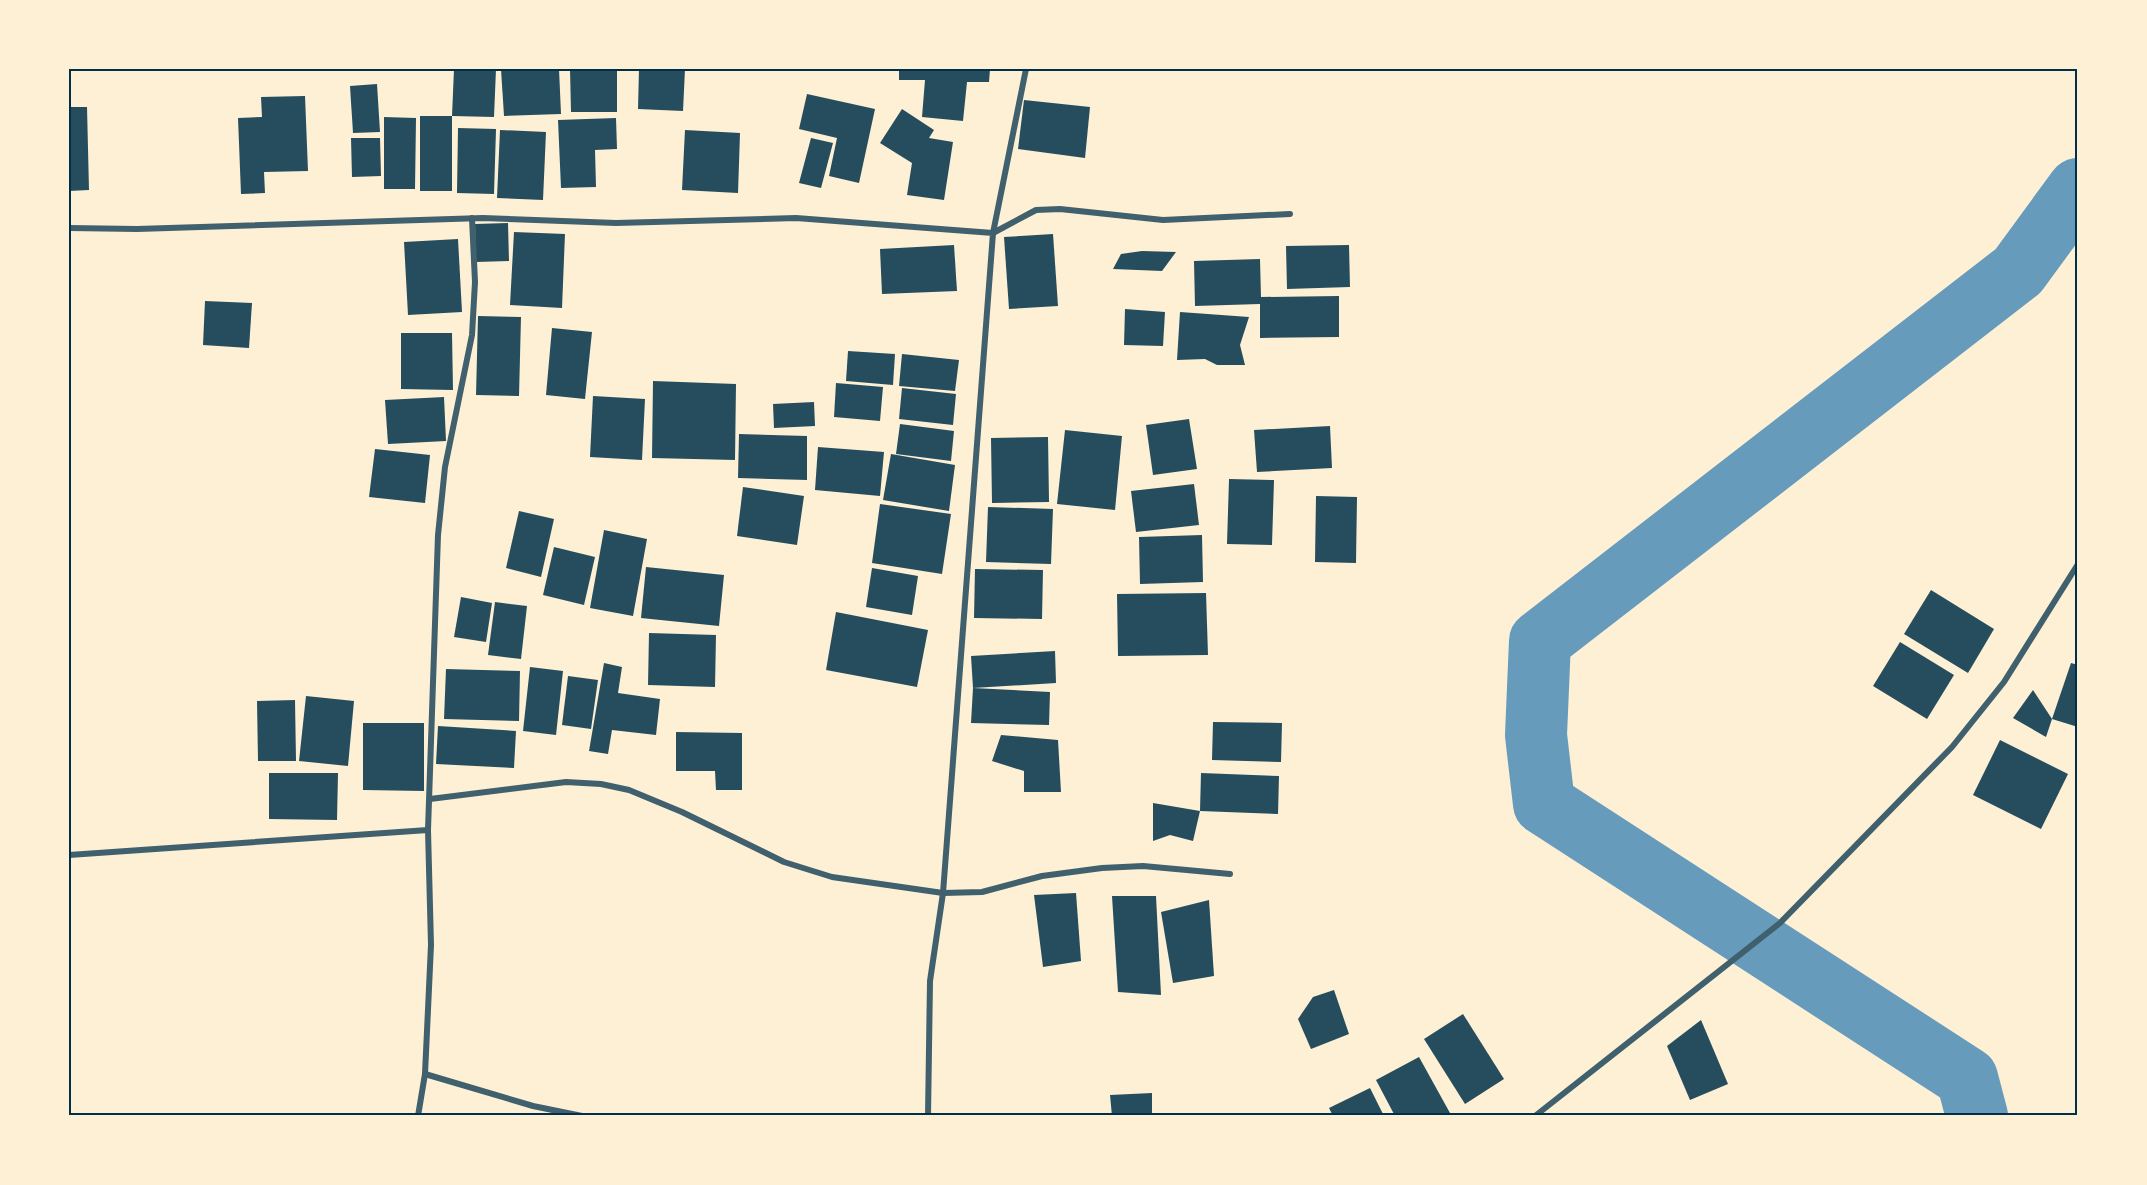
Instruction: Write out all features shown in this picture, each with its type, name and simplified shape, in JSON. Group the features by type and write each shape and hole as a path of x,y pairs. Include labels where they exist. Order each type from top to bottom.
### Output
{"street":[{"path":"928,1116 930,981 943,894 993,233 1026,69"},
{"path":"69,228 137,229 472,218 616,223 796,218 993,233 1035,210 1060,209 1162,220 1290,214"},
{"path":"418,1116 425,1074 431,945 428,830 438,535 445,467 472,335 475,282 472,218"},
{"path":"1535,1116 1780,923 1952,747 2004,682 2078,564"},
{"path":"430,799 566,782 601,784 629,790 682,812 783,862 822,874 943,894 982,892 1042,876 1102,868 1143,866 1230,874"},
{"path":"69,855 428,830"},
{"path":"425,1074 533,1106 582,1116"}],"building":[{"path":"454,69 496,69 494,117 452,116"},
{"path":"501,69 559,69 561,114 504,116"},
{"path":"570,69 617,69 617,112 571,112"},
{"path":"639,69 685,69 683,111 638,109"},
{"path":"899,69 990,69 989,82 967,82 963,121 922,117 925,80 899,80"},
{"path":"377,84 380,132 353,133 350,86"},
{"path":"807,94 875,109 859,183 829,176 837,138 799,129"},
{"path":"305,96 308,171 264,172 265,193 241,194 238,118 262,117 261,97"},
{"path":"1024,100 1090,107 1085,158 1018,149"},
{"path":"69,107 87,107 89,190 69,191"},
{"path":"902,109 934,130 929,138 953,142 944,200 907,195 912,163 880,143"},
{"path":"420,116 452,116 452,191 420,191"},
{"path":"384,117 416,118 415,189 384,189"},
{"path":"616,118 617,149 595,150 596,187 561,188 558,120"},
{"path":"458,128 496,129 494,194 457,193"},
{"path":"500,130 546,132 543,200 497,198"},
{"path":"685,130 740,133 738,193 682,190"},
{"path":"351,138 380,138 381,176 352,177"},
{"path":"811,138 833,143 821,188 799,183"},
{"path":"508,223 509,261 476,262 475,224"},
{"path":"514,232 565,234 562,308 510,305"},
{"path":"1053,234 1058,306 1009,309 1004,237"},
{"path":"458,239 462,312 408,315 404,242"},
{"path":"954,245 957,291 882,294 880,249"},
{"path":"1349,245 1350,287 1287,289 1286,246"},
{"path":"1142,251 1176,252 1162,271 1113,269 1121,254"},
{"path":"1260,259 1261,297 1339,296 1339,337 1260,338 1260,304 1195,306 1194,261"},
{"path":"205,301 252,303 249,348 203,345"},
{"path":"1125,309 1165,312 1163,346 1124,345"},
{"path":"1180,312 1249,317 1240,345 1245,365 1217,365 1205,359 1177,360"},
{"path":"478,316 521,317 519,396 476,395"},
{"path":"552,328 592,332 585,399 546,395"},
{"path":"401,333 452,333 453,390 401,389"},
{"path":"848,351 895,354 893,385 846,381"},
{"path":"902,354 959,360 955,391 899,386"},
{"path":"653,381 736,384 735,460 652,458"},
{"path":"836,383 883,387 880,421 834,417"},
{"path":"902,388 956,394 953,425 899,419"},
{"path":"593,396 645,399 642,460 590,457"},
{"path":"444,397 446,441 388,444 385,400"},
{"path":"814,402 815,426 774,428 773,404"},
{"path":"1189,419 1197,469 1153,475 1146,425"},
{"path":"900,424 954,431 951,461 896,454"},
{"path":"1330,426 1332,468 1257,472 1254,430"},
{"path":"1065,430 1122,436 1115,510 1057,504"},
{"path":"739,434 807,436 807,480 738,478"},
{"path":"1048,437 1049,502 992,503 991,438"},
{"path":"818,447 884,452 880,496 815,490"},
{"path":"375,449 430,455 425,503 369,497"},
{"path":"891,454 955,465 949,511 883,500"},
{"path":"1229,479 1274,480 1272,545 1227,544"},
{"path":"1194,484 1199,525 1136,532 1131,491"},
{"path":"743,487 804,496 797,545 737,536"},
{"path":"1316,496 1357,497 1356,563 1315,562"},
{"path":"880,504 951,514 942,574 872,563"},
{"path":"988,507 1053,509 1051,564 986,562"},
{"path":"519,511 554,519 541,577 506,568"},
{"path":"604,530 647,539 633,616 590,608"},
{"path":"1202,535 1203,582 1140,584 1139,537"},
{"path":"554,547 595,557 584,605 543,595"},
{"path":"646,567 724,575 719,626 641,618"},
{"path":"872,568 918,576 912,615 866,607"},
{"path":"975,569 1043,570 1042,619 974,618"},
{"path":"1931,590 1994,629 1968,673 1904,634"},
{"path":"1206,593 1208,655 1118,656 1117,594"},
{"path":"461,597 492,603 486,642 454,637"},
{"path":"495,602 527,606 521,659 488,655"},
{"path":"836,612 928,630 917,687 826,670"},
{"path":"649,633 716,635 715,687 648,685"},
{"path":"1900,642 1954,675 1927,719 1873,686"},
{"path":"1055,651 1056,683 973,688 971,656"},
{"path":"604,663 622,667 618,693 660,699 656,735 612,730 608,754 589,751"},
{"path":"2071,663 2078,665 2078,727 2052,719"},
{"path":"530,667 563,671 556,735 523,731"},
{"path":"446,669 520,671 519,721 444,719"},
{"path":"568,676 598,680 591,729 562,725"},
{"path":"973,688 1050,692 1049,725 971,723"},
{"path":"2033,690 2052,719 2046,737 2013,718"},
{"path":"306,696 354,701 348,766 299,761"},
{"path":"295,700 296,761 258,761 257,701"},
{"path":"1213,722 1282,723 1281,762 1212,760"},
{"path":"363,723 424,723 424,791 363,790"},
{"path":"438,726 516,731 514,768 436,764"},
{"path":"676,732 742,733 742,790 716,790 715,771 676,771"},
{"path":"1001,735 1058,740 1061,792 1024,792 1024,771 992,761"},
{"path":"2000,740 2068,774 2041,829 1973,795"},
{"path":"269,773 338,773 337,820 269,819"},
{"path":"1201,773 1279,776 1278,814 1200,811"},
{"path":"1153,803 1200,811 1193,841 1170,835 1153,841"},
{"path":"1076,893 1081,961 1043,967 1034,895"},
{"path":"1112,896 1156,896 1161,995 1118,992"},
{"path":"1209,900 1214,976 1173,983 1161,912"},
{"path":"1334,990 1349,1034 1311,1049 1298,1019 1313,997"},
{"path":"1463,1014 1504,1079 1465,1104 1424,1039"},
{"path":"1701,1020 1728,1084 1690,1100 1667,1046"},
{"path":"1419,1057 1450,1113 1445,1116 1395,1116 1376,1080"},
{"path":"1370,1088 1384,1116 1333,1116 1329,1108"},
{"path":"1152,1093 1152,1116 1112,1116 1110,1095"}],"waterway":[{"path":"1977,1116 1967,1078 1544,804 1536,735 1540,641 2018,271 2078,189"}]}
